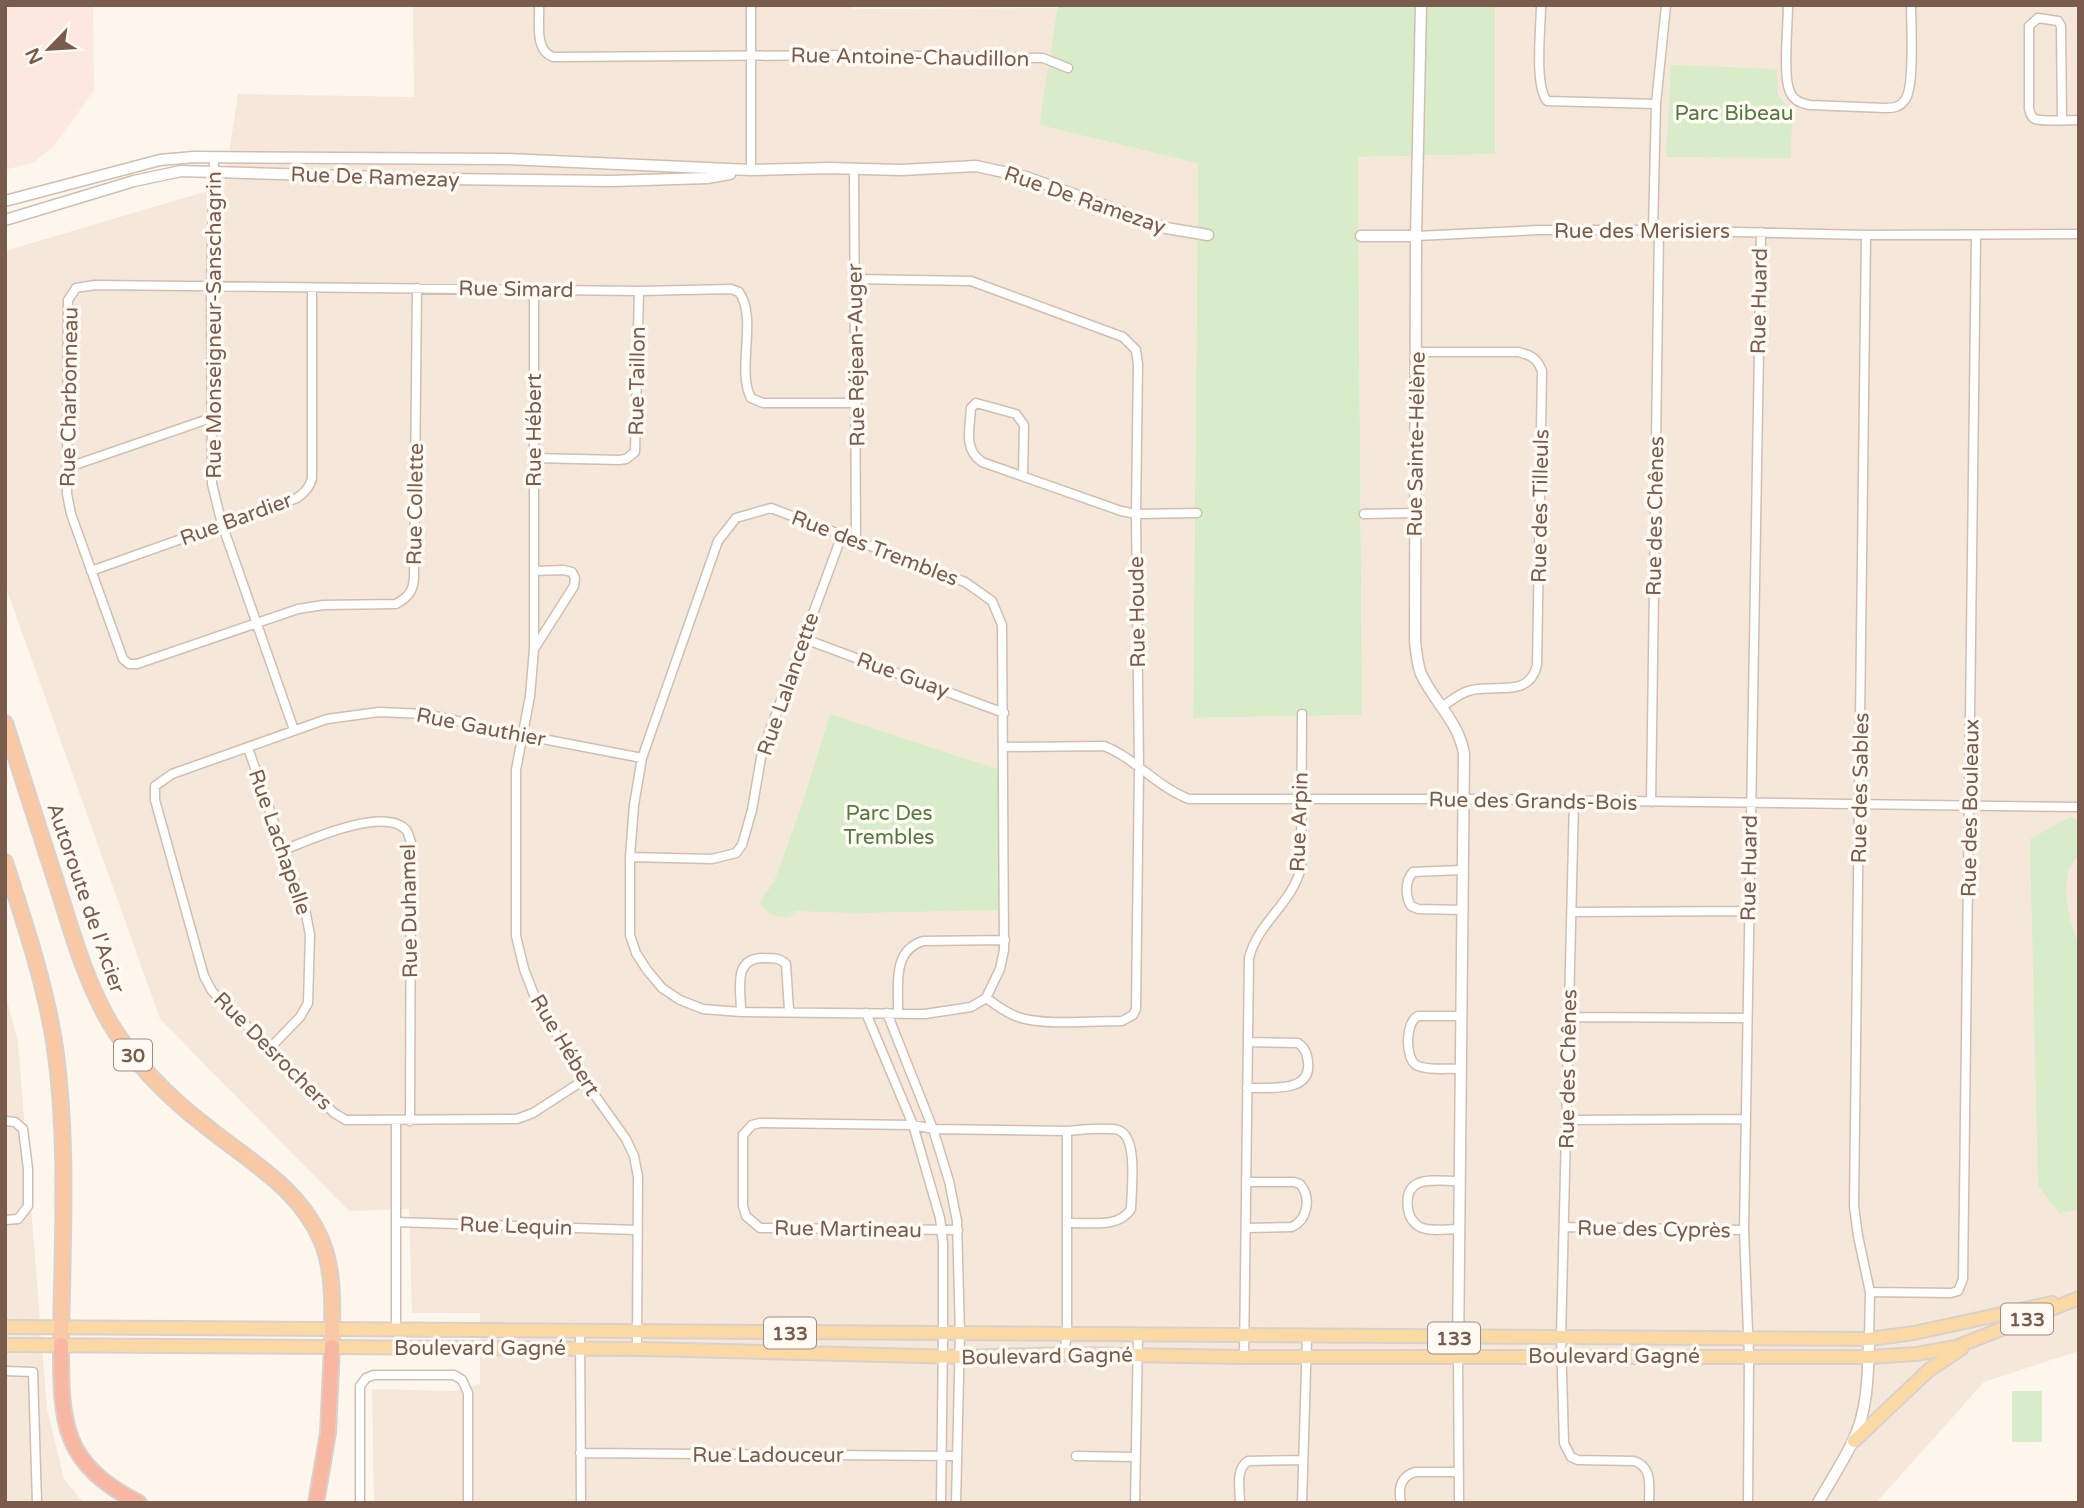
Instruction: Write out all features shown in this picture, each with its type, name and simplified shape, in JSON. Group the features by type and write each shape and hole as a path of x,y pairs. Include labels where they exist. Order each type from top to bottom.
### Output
{"highway":[{"name":"Autoroute de l'Acier","path":"5,723 78,953 102,1008 128,1049 162,1089 281,1185 305,1211 319,1235 327,1256 330,1281 332,1347 328,1433 316,1503"},
{"path":"5,862 41,979 59,1079 62,1133 61,1345 64,1411 82,1461 99,1479 139,1503"}],"main road":[{"name":"Boulevard Gagné","path":"5,1327 1870,1339 1914,1333 2079,1297"},
{"name":"Boulevard Gagné","path":"5,1345 637,1349 960,1357 1064,1354 1244,1357 1869,1357 1916,1354 1975,1341 2079,1297"},
{"path":"1854,1441 1929,1370 1975,1341"}],"street":[{"name":"Rue Antoine-Chaudillon","path":"540,5 540,47 546,55 553,57 859,55 1043,58 1068,68"},
{"path":"751,5 751,170"},
{"name":"Rue Sainte-Hélène","path":"1421,5 1416,236 1415,640 1417,660 1430,690 1443,706 1463,745 1458,1181 1459,1503"},
{"path":"1541,5 1540,81 1543,96 1547,101 1656,104"},
{"name":"Rue des Chênes","path":"1651,802 1656,104 1666,5"},
{"path":"1788,5 1787,74 1788,89 1793,97 1799,103 1810,105 1885,108 1903,103 1910,87 1912,5"},
{"path":"2062,120 2062,26 2050,18 2038,18 2029,26 2031,115 2036,119 2062,120 2079,120"},
{"path":"375,157 377,178"},
{"name":"Rue De Ramezay","path":"5,201 160,160 214,158 525,160 751,170 901,170 976,166 1026,177 1166,229 1208,234"},
{"name":"Rue Monseigneur-Sanschagrin","path":"214,158 211,286 212,484 222,524 294,730"},
{"path":"525,160 525,180"},
{"name":"Rue Réjean-Auger","path":"854,168 856,541"},
{"name":"Rue De Ramezay","path":"5,220 147,177 181,172 611,181 707,178 751,170"},
{"name":"Rue des Merisiers","path":"1416,236 1539,230 1976,236 2079,234"},
{"name":"Rue Huard","path":"1748,1503 1749,1357 1744,1230 1745,1119 1760,232"},
{"name":"Rue des Sables","path":"1866,235 1854,1206 1870,1292 1870,1339"},
{"path":"1361,236 1416,236"},
{"name":"Rue des Bouleaux","path":"1870,1292 1951,1293 1962,1286 1976,236"},
{"name":"Rue Houde","path":"855,279 971,281 1123,337 1136,350 1139,767 1136,1009 1133,1015 1122,1021 1035,1021 1020,1018 986,998"},
{"name":"Rue Simard","path":"76,288 95,285 639,291 731,289 739,292 745,305 747,384 751,398 763,403 857,403"},
{"name":"Rue Charbonneau","path":"76,288 68,300 67,494 71,514 118,650 129,664"},
{"name":"Rue Bardier","path":"91,571 297,498 310,485 312,288"},
{"name":"Rue Collette","path":"129,664 137,664 298,609 323,605 396,604 406,599 413,589 417,288"},
{"name":"Rue Hébert","path":"534,289 534,649 530,695 516,770 516,936 524,969 536,1000 584,1080 626,1139 634,1156 638,1177 637,1349"},
{"name":"Rue Taillon","path":"534,458 620,460 635,452 639,291"},
{"name":"Rue des Tilleuls","path":"1417,352 1518,352 1538,360 1542,371 1537,665 1534,677 1525,685 1471,690 1443,706"},
{"path":"1023,476 1024,425 1021,418 1016,414 976,404 971,408 971,452 982,462 1121,512 1197,513"},
{"path":"66,468 211,418"},
{"name":"Rue des Trembles","path":"771,508 842,535 965,582 992,601 1002,625 1005,940 1000,969 986,998 971,1007 949,1012 898,1014 703,1009 680,1000 662,988 636,953 630,935 629,857 642,758 718,541 736,518 771,508"},
{"path":"1364,514 1415,513"},
{"name":"Rue Lalancette","path":"629,857 712,859 736,853 746,837 762,752 842,535"},
{"name":"Rue Hébert","path":"534,571 563,570 572,572 575,578 574,586 534,649"},
{"name":"Rue Guay","path":"802,638 1004,713"},
{"name":"Rue Gauthier","path":"161,780 294,730 339,717 402,712 642,758"},
{"name":"Rue Arpin","path":"1244,1357 1249,958 1257,936 1291,893 1301,867 1302,714"},
{"name":"Rue des Grands-Bois","path":"1004,747 1083,744 1104,746 1116,750 1173,791 1189,799 1463,799 2079,807"},
{"name":"Rue Lachapelle","path":"248,748 306,914 310,935 308,1003 300,1017 269,1049"},
{"name":"Rue Desrochers","path":"161,780 155,786 155,800 204,976 212,991 334,1113 346,1120 517,1119 533,1113 584,1080"},
{"name":"Rue des Chênes","path":"1574,801 1561,1338 1564,1443 1571,1457 1578,1460 1642,1463 1649,1480 1649,1503"},
{"name":"Rue Duhamel","path":"284,850 347,826 373,822 396,824 407,832 411,842 410,1121"},
{"path":"1462,870 1413,872 1407,881 1407,894 1411,906 1462,910"},
{"path":"1572,912 1749,911"},
{"path":"898,1014 899,962 911,947 923,941 1005,940"},
{"path":"741,1012 741,971 744,964 754,958 776,958 786,964 789,1010"},
{"path":"866,1013 913,1125 940,1218 943,1335 941,1503"},
{"path":"887,1013 933,1129 949,1181 958,1230 960,1357 957,1503"},
{"path":"1461,1017 1418,1016 1410,1023 1409,1035 1411,1060 1415,1064 1421,1067 1461,1069"},
{"path":"1569,1017 1747,1017"},
{"path":"1247,1087 1292,1086 1300,1083 1309,1065 1304,1048 1298,1043 1248,1042"},
{"path":"1566,1121 1745,1119"},
{"path":"5,1121 15,1122 23,1129 28,1169 28,1206 18,1219 5,1220"},
{"path":"396,1121 396,1329"},
{"name":"Rue Martineau","path":"913,1125 752,1125 743,1135 743,1206 746,1216 760,1228 958,1230"},
{"path":"913,1125 933,1129 1118,1130 1128,1136 1131,1146 1131,1209 1126,1217 1118,1222 1068,1223"},
{"path":"1064,1354 1067,1335 1067,1131"},
{"path":"1458,1181 1420,1182 1412,1187 1408,1195 1410,1218 1416,1225 1424,1228 1458,1229"},
{"path":"1246,1182 1300,1184 1306,1195 1306,1214 1292,1227 1246,1228"},
{"name":"Rue Lequin","path":"396,1222 636,1230"},
{"name":"Rue des Cyprès","path":"1564,1227 1744,1230"},
{"path":"580,1331 581,1503"},
{"path":"1135,1503 1138,1335"},
{"path":"1302,1503 1307,1337"},
{"path":"1818,1503 1854,1441 1863,1408 1870,1339"},
{"path":"5,1371 33,1372 37,1503"},
{"path":"360,1503 360,1387 366,1378 374,1375 454,1376 462,1380 468,1393 468,1503"},
{"name":"Rue Ladouceur","path":"580,1453 956,1456"},
{"path":"1076,1456 1135,1457"},
{"path":"1240,1503 1240,1469 1243,1464 1248,1461 1302,1460"},
{"path":"1401,1503 1401,1485 1408,1474 1459,1472"}],"shaded area":[{"path":"5,5 93,5 94,90 54,146 34,162 5,170"},
{"path":"413,5 1058,8 1039,125 1198,162 1193,718 1362,715 1358,157 1495,154 1495,5 2079,5 2079,1351 1984,1382 1876,1503 374,1503 372,1389 455,1391 480,1384 480,1313 412,1313 409,1209 349,1211 160,1019 5,585 5,251 224,186 238,94 414,97"},
{"path":"5,993 18,1041 47,1409 64,1479 84,1503 5,1503"}],"green space":[{"path":"1058,5 1495,5 1495,154 1358,157 1362,715 1193,718 1198,163 1039,125"},
{"name":"Parc Bibeau","path":"1671,65 1777,69 1778,95 1792,113 1791,158 1666,157"},
{"name":"Parc Des Trembles","path":"830,714 1003,771 1004,910 855,913 795,911 790,917 785,917 772,915 765,910 760,901 774,882 802,805"},
{"path":"2070,817 2079,820 2079,854 2068,870 2066,894 2069,916 2079,946 2079,1205 2076,1210 2059,1213 2038,1186 2030,839"},
{"path":"2012,1391 2042,1391 2042,1442 2012,1442"}]}
